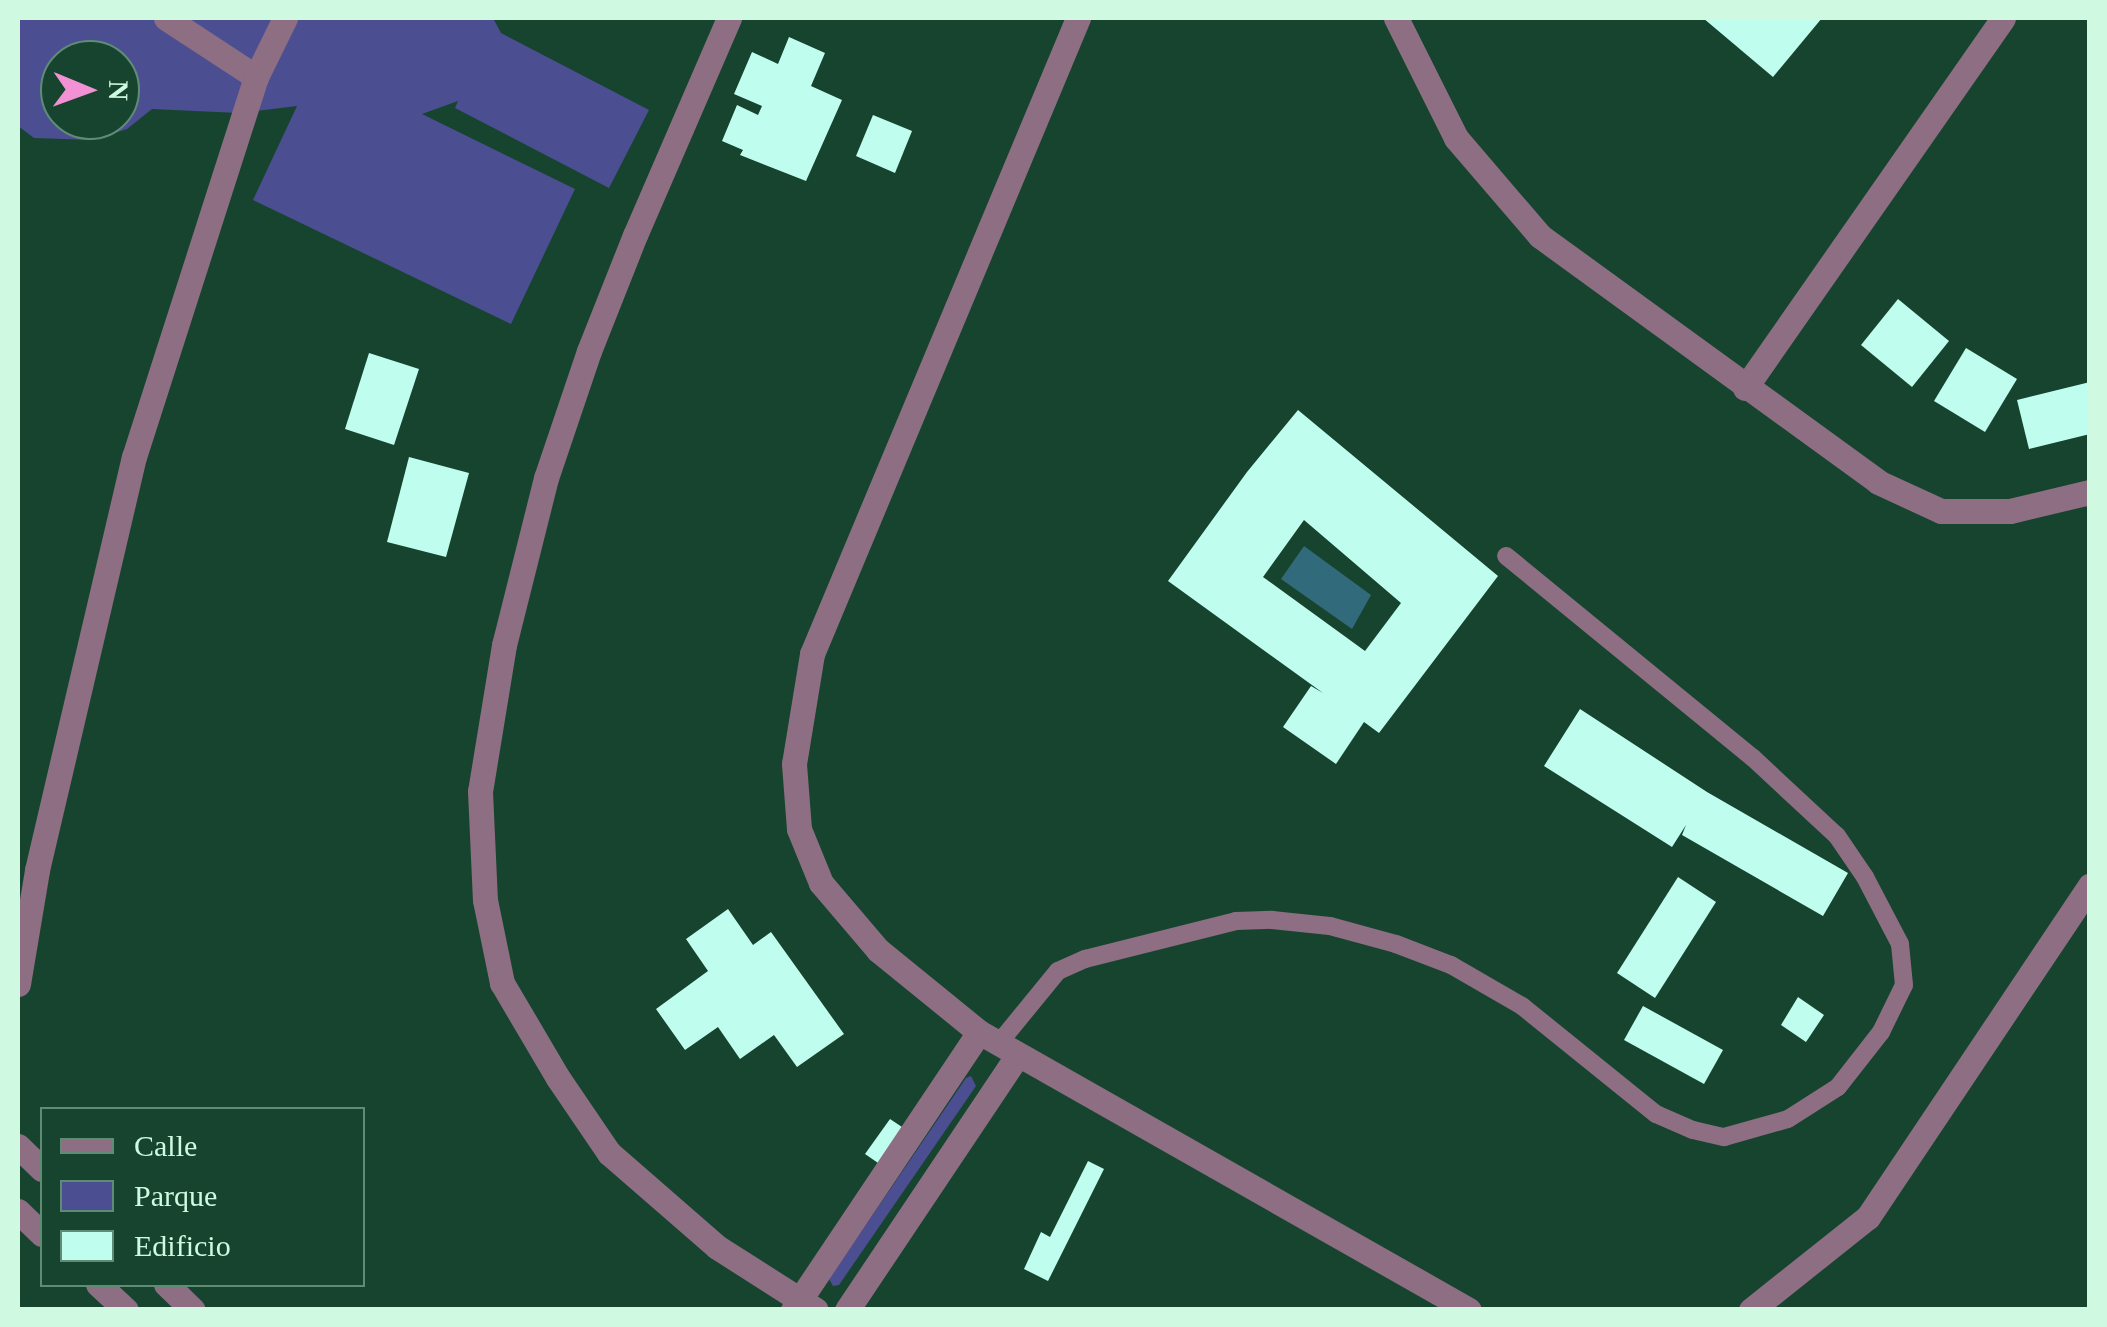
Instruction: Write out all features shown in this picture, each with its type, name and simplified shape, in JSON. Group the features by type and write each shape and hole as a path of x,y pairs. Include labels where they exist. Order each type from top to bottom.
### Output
{"street":[{"path":"166,18 256,77"},
{"path":"18,984 38,870 134,457 256,77 285,18"},
{"path":"729,18 628,252 546,478 504,644 480,792 485,900 502,983 558,1078 609,1153 716,1248 803,1307 999,1043"},
{"path":"1078,18 812,654 794,764 799,830 821,883 878,950 999,1043 1469,1310"},
{"path":"1396,18 1456,138 1540,236 1878,482 1942,511 2010,511 2090,492"},
{"path":"1745,388 2003,18"},
{"path":"1751,1310 1868,1217 2090,886"},
{"path":"847,1310 999,1043"},
{"path":"18,1146 40,1168"},
{"path":"18,1211 40,1232"},
{"path":"101,1287 126,1310"},
{"path":"169,1287 193,1310"}],"lane":[{"path":"999,1043 1045,983 1072,964 1236,921 1272,920 1330,926 1396,944 1451,965 1522,1006 1656,1114 1694,1130 1724,1136 1788,1119 1838,1087 1881,1032 1904,985 1900,944 1865,877 1837,836 1753,758 1506,556"}],"green space":[{"path":"18,18 493,18 501,33 649,110 609,188 455,108 458,101 422,114 575,189 511,324 253,200 297,106 239,113 152,109 140,119 140,40 40,40 40,138 18,126"},
{"path":"971,1076 976,1086 839,1285 833,1286 829,1279"}],"water":[{"path":"1304,546 1371,595 1352,629 1281,579"}],"building":[{"path":"1703,18 1822,18 1773,77"},
{"path":"789,37 825,53 811,86 842,100 806,181 740,155 743,150 722,141 737,105 758,115 762,106 734,94 752,52 778,64"},
{"path":"873,115 912,131 895,173 856,156"},
{"path":"1898,299 1949,341 1912,387 1861,345"},
{"path":"1966,348 2017,379 1985,432 1934,401"},
{"path":"369,353 419,369 394,445 345,429"},
{"path":"2090,382 2090,434 2029,449 2017,400"},
{"path":"1298,410 1498,576 1379,733 1364,722 1336,764 1283,727 1311,686 1323,693 1168,581 1247,472","holes":["1304,520 1401,603 1365,651 1263,577"]},
{"path":"409,457 469,473 446,557 387,542"},
{"path":"1580,709 1707,792 1848,873 1823,916 1682,835 1686,825 1672,847 1544,766"},
{"path":"1678,877 1716,902 1655,998 1617,973"},
{"path":"728,909 753,945 771,932 844,1034 797,1067 774,1035 740,1059 718,1027 685,1050 656,1009 708,971 686,939"},
{"path":"1798,997 1824,1015 1806,1042 1781,1025"},
{"path":"1643,1006 1723,1050 1704,1084 1624,1040"},
{"path":"890,1119 905,1129 881,1165 865,1154"},
{"path":"1088,1161 1104,1169 1048,1281 1024,1269 1041,1232 1050,1237"}]}
